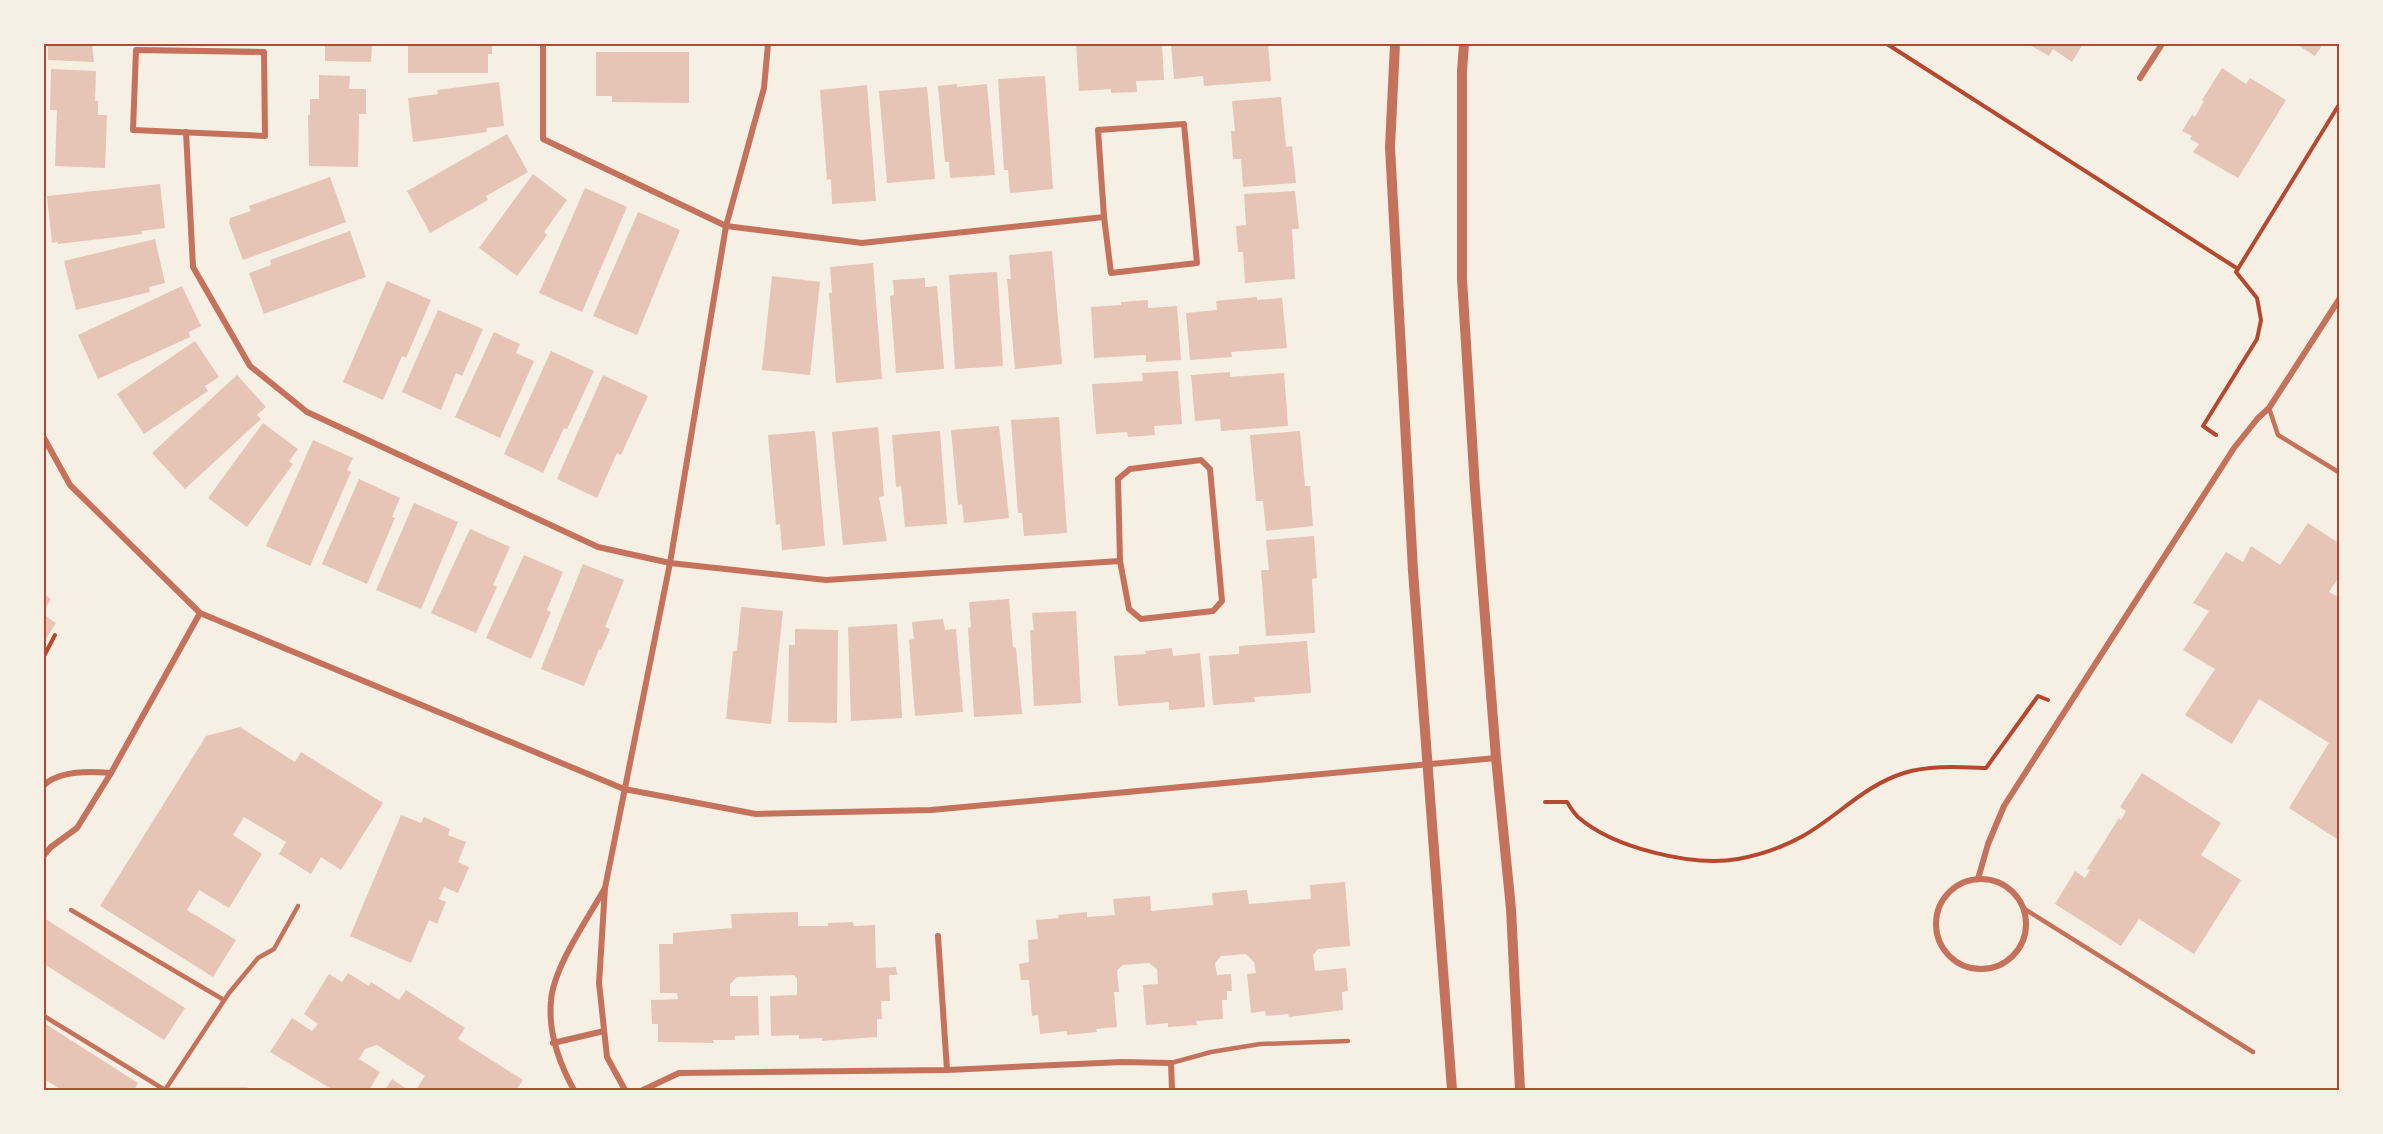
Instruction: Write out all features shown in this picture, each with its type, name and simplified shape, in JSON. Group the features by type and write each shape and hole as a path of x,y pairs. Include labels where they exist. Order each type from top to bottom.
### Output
{"street":[{"path":"543,44 543,139 726,226 862,243 1104,217"},
{"path":"626,1090 607,1057 599,983 605,888 670,563 726,226 764,88 768,44"},
{"path":"1395,44 1390,147 1413,571 1452,1090"},
{"path":"1464,44 1462,279 1475,489 1496,758 1511,909 1520,1090"},
{"path":"2140,78 2162,44"},
{"path":"136,50 264,52 265,136 186,132 133,130 136,50"},
{"path":"1184,124 1197,262 1111,273 1104,217 1098,130 1184,124"},
{"path":"186,132 194,267 250,366 307,412 598,547 670,563 826,580 1120,561"},
{"path":"1978,879 1988,844 2004,806 2066,706 2234,448 2269,408 2340,298"},
{"path":"44,438 70,485 200,613 624,789 756,814 931,810 1496,758"},
{"path":"1201,460 1210,469 1222,601 1213,611 1141,619 1129,609 1120,561 1118,479 1130,469 1201,460"},
{"path":"44,855 77,828 200,613"},
{"path":"44,785 50,780 85,771 111,772"},
{"path":"44,841 51,847"},
{"path":"1978,879 2006,886 2023,908 2026,922 2024,936 2018,949 2009,960 1996,967 1983,969 1967,967 1953,960 1943,949 1937,934 1936,918 1940,904 1950,891 1964,882 1978,879"},
{"path":"574,1090 554,1043 551,1000 564,958 605,888"},
{"path":"938,936 947,1070"},
{"path":"554,1043 604,1031"},
{"path":"643,1090 679,1073 947,1070 1122,1062 1172,1063 1172,1090"}],"lane":[{"path":"2269,408 2278,435 2340,473"},
{"path":"165,1090 224,1000 258,958 274,949 298,906"},
{"path":"2023,908 2253,1052"},
{"path":"71,910 224,1000"},
{"path":"44,1016 165,1090 247,1090"},
{"path":"1172,1063 1211,1052 1260,1044 1348,1041"}],"path":[{"path":"1887,44 2238,269"},
{"path":"2234,448 2203,426 2257,339 2261,320 2257,298 2236,272 2340,103"},
{"path":"44,656 55,635"},
{"path":"1545,802 1567,802 1578,817 1593,827 1645,850 1692,860 1738,859 1779,847 1803,836 1860,795 1904,773 1928,768 1986,768 2038,696 2066,706"}],"building":[{"path":"48,44 92,44 94,62 48,60"},
{"path":"325,44 372,44 371,62 325,61"},
{"path":"408,44 492,44 492,54 488,54 488,73 408,73"},
{"path":"1076,44 1162,44 1164,80 1136,81 1137,92 1111,93 1111,89 1079,91"},
{"path":"1171,44 1268,44 1271,81 1204,86 1203,76 1174,79"},
{"path":"2028,44 2083,44 2072,62 2053,49 2049,56"},
{"path":"2296,44 2323,44 2315,56"},
{"path":"596,52 689,52 689,103 612,102 612,96 596,96"},
{"path":"2222,68 2246,84 2250,78 2286,100 2238,178 2193,152 2199,144 2190,139 2192,136 2182,131 2192,115 2195,117 2204,101 2202,100"},
{"path":"51,69 96,71 95,101 98,101 98,115 107,115 105,168 55,166 57,110 50,110"},
{"path":"319,75 350,76 349,89 366,89 366,114 359,114 358,167 309,166 308,115 310,115 310,99 319,99"},
{"path":"1045,76 1053,189 1010,193 1008,170 1004,170 998,79"},
{"path":"499,82 504,126 486,128 487,132 413,142 408,98 438,94 437,90"},
{"path":"957,84 957,87 987,84 995,175 950,178 949,162 945,162 938,86"},
{"path":"867,85 876,201 832,204 831,179 827,180 820,90"},
{"path":"927,87 935,179 887,183 879,91"},
{"path":"1281,97 1286,147 1292,146 1296,183 1243,187 1241,159 1233,159 1231,131 1235,131 1232,101"},
{"path":"507,134 528,172 486,196 488,200 430,233 407,191"},
{"path":"533,174 567,200 544,232 547,235 517,276 479,248"},
{"path":"330,177 346,222 243,260 229,223 230,218 251,211 249,206"},
{"path":"160,184 165,228 141,231 142,234 52,243 47,196"},
{"path":"585,188 627,207 582,312 539,293"},
{"path":"1295,191 1299,229 1292,229 1295,279 1245,283 1243,252 1238,252 1236,226 1246,225 1244,194"},
{"path":"638,212 680,230 637,335 593,316"},
{"path":"350,231 366,277 264,314 249,273 271,265 270,260"},
{"path":"155,239 165,283 149,287 150,292 76,310 64,261"},
{"path":"1052,251 1062,364 1015,369 1007,279 1011,279 1009,255"},
{"path":"873,263 882,379 836,383 829,293 832,293 830,267"},
{"path":"997,272 1003,366 955,369 949,275"},
{"path":"772,276 820,282 810,375 762,370"},
{"path":"925,278 925,287 937,286 944,369 896,373 890,296 894,295 893,280"},
{"path":"387,281 431,300 406,358 402,356 383,400 343,382"},
{"path":"182,286 201,326 189,332 190,337 98,379 78,335"},
{"path":"1257,297 1257,300 1282,298 1287,348 1231,352 1232,357 1190,360 1186,313 1217,310 1216,301"},
{"path":"1148,300 1148,308 1177,306 1181,360 1146,362 1146,355 1094,358 1091,307"},
{"path":"438,310 483,329 462,376 456,373 441,410 402,392"},
{"path":"494,332 520,344 516,353 534,361 500,438 455,417"},
{"path":"195,341 219,377 205,386 208,391 144,434 117,394"},
{"path":"551,351 594,371 543,473 504,454"},
{"path":"1178,371 1182,424 1154,426 1155,435 1128,437 1127,432 1096,434 1092,384 1143,381 1142,373"},
{"path":"1230,372 1230,377 1284,373 1288,426 1221,431 1220,419 1195,421 1191,375"},
{"path":"237,375 266,407 257,415 261,419 185,489 152,453"},
{"path":"603,375 648,396 621,455 617,453 597,498 557,479"},
{"path":"1059,417 1067,533 1024,536 1022,513 1018,513 1011,420"},
{"path":"263,423 298,449 289,461 293,464 247,527 208,498"},
{"path":"999,426 1009,518 964,523 962,504 958,505 951,430"},
{"path":"878,427 884,496 879,497 887,541 843,545 832,432"},
{"path":"815,431 825,546 782,550 780,524 776,525 768,435"},
{"path":"940,431 947,524 905,527 901,486 896,487 892,435"},
{"path":"1300,431 1305,486 1310,486 1313,526 1266,531 1263,501 1256,501 1250,435"},
{"path":"313,440 353,458 347,470 351,472 310,566 266,546"},
{"path":"359,479 400,498 392,517 395,518 367,584 322,564"},
{"path":"414,503 458,522 421,609 376,590"},
{"path":"2308,523 2340,544 2340,575 2329,592 2340,598 2340,841 2289,808 2329,743 2259,699 2232,744 2185,715 2215,669 2183,650 2209,611 2193,603 2226,552 2243,562 2251,546 2280,565"},
{"path":"470,529 510,547 493,585 497,587 476,633 431,613"},
{"path":"1314,536 1317,578 1312,579 1315,633 1266,636 1261,570 1269,570 1266,540"},
{"path":"524,555 563,572 547,610 551,612 531,659 486,638"},
{"path":"583,564 624,580 605,627 610,629 584,686 541,669"},
{"path":"44,594 51,599 44,611"},
{"path":"1009,599 1022,714 974,717 968,628 971,627 969,602"},
{"path":"741,607 783,611 771,724 726,719 733,651 737,651"},
{"path":"1076,611 1081,703 1034,706 1030,630 1034,630 1032,613"},
{"path":"44,615 56,623 44,642"},
{"path":"943,619 945,630 956,629 963,712 915,716 909,640 914,639 912,622"},
{"path":"897,624 902,718 851,721 848,627"},
{"path":"795,629 838,630 837,723 788,722 789,645 795,645"},
{"path":"1307,641 1311,693 1254,697 1255,702 1213,705 1209,656 1239,654 1239,646"},
{"path":"1172,648 1173,656 1200,653 1205,707 1169,710 1169,702 1118,706 1114,656 1146,654 1145,651"},
{"path":"240,727 295,762 301,752 383,803 341,870 321,857 311,874 279,854 286,842 244,817 233,835 262,854 229,908 199,890 187,910 236,940 213,977 100,906 206,736"},
{"path":"2142,773 2221,823 2201,855 2241,880 2194,954 2139,919 2121,946 2055,904 2075,871 2085,878 2090,870 2087,869 2119,818 2121,820 2126,811 2120,807"},
{"path":"401,815 421,823 424,817 450,829 448,835 466,842 458,862 469,867 458,893 444,887 439,899 446,902 437,924 429,920 411,963 350,936"},
{"path":"1345,882 1350,946 1318,949 1313,955 1315,971 1346,968 1348,991 1342,992 1343,1010 1289,1017 1288,1014 1266,1016 1265,1011 1251,1013 1247,974 1256,973 1254,962 1246,954 1221,956 1215,963 1217,975 1231,974 1232,991 1227,991 1227,1000 1222,1000 1223,1019 1196,1021 1197,1025 1168,1027 1168,1023 1146,1025 1143,985 1158,984 1157,969 1149,963 1123,965 1117,970 1119,992 1114,992 1117,1027 1067,1035 1067,1031 1040,1034 1038,1015 1032,1016 1029,980 1021,980 1019,964 1029,962 1028,940 1038,939 1036,920 1087,912 1087,917 1115,915 1113,899 1150,896 1151,911 1213,905 1212,893 1247,890 1249,904 1311,899 1310,885"},
{"path":"798,912 798,926 828,926 828,923 853,922 854,926 875,925 876,968 896,967 897,975 889,975 890,1001 881,1001 882,1019 877,1019 877,1037 822,1041 822,1038 799,1039 799,1035 771,1036 770,996 797,995 797,979 794,975 737,977 730,984 730,996 758,996 759,1035 735,1036 735,1040 713,1040 714,1043 658,1042 658,1024 652,1024 651,1000 678,999 677,993 660,993 659,944 673,944 673,933 732,928 731,914"},
{"path":"44,918 185,1008 164,1040 44,964"},
{"path":"348,973 369,986 371,982 399,1000 406,990 465,1028 458,1039 523,1080 516,1090 416,1090 425,1076 377,1045 365,1049 359,1059 380,1072 369,1090 333,1090 270,1052 292,1018 312,1031 318,1024 304,1014 329,974 342,982"},
{"path":"44,1023 138,1083 134,1090 62,1090 44,1079"},
{"path":"392,1079 405,1088 409,1090 385,1090"}]}
